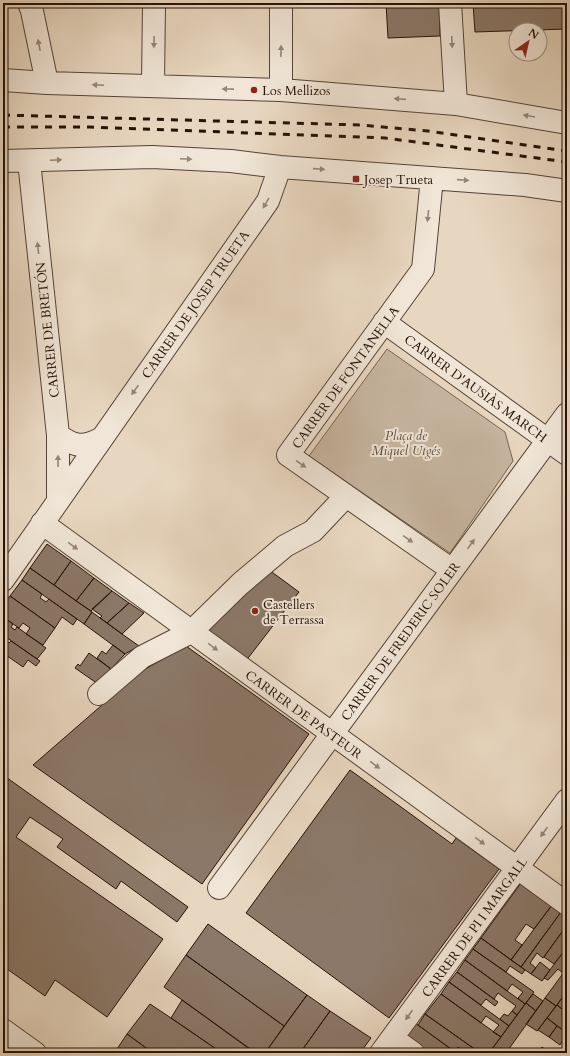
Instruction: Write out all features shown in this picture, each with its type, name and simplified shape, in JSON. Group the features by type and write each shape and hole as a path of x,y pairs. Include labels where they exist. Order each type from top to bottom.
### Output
{"street":[{"path":"29,3 32,10 47,83"},
{"path":"153,86 154,3"},
{"path":"281,3 281,90"},
{"path":"450,3 456,104"},
{"path":"3,80 47,83 281,90 456,104 567,123"},
{"path":"3,161 152,157 231,161 280,167 525,184 567,191"},
{"name":"CARRER DE BRETÓN","path":"29,160 58,435 58,500"},
{"name":"CARRER DE JOSEP TRUETA","path":"3,580 268,201 280,167"},
{"name":"CARRER DE FONTANELLA","path":"432,178 423,269 288,455 452,570"},
{"name":"CARRER D'AUSIÀS MARCH","path":"384,322 567,454"},
{"name":"CARRER DE FREDERIC SOLER","path":"219,888 567,414"},
{"path":"58,435 72,444 79,445 94,442 102,438"},
{"path":"99,694 142,657 191,632 240,584 285,546 313,531 346,496"},
{"name":"CARRER DE PASTEUR","path":"42,524 567,904"},
{"name":"CARRER DE PI I MARGALL","path":"387,1046 567,800"},
{"path":"3,1030 35,1053"},
{"path":"387,1046 413,1053"}],"green space":[{"name":"Plaça de Miquel Utgés","path":"387,349 505,432 513,461 450,553 309,456"}],"building":[{"path":"386,3 439,3 440,36 388,38"},
{"path":"473,3 567,3 567,29 548,30 548,22 508,22 508,31 475,32"},
{"path":"47,544 71,561 54,585 30,568"},
{"path":"71,561 94,578 76,601 54,585"},
{"path":"30,568 92,612 84,624 22,580"},
{"name":"Castellers de Terrassa","path":"269,570 299,592 245,662 205,631"},
{"path":"94,578 112,591 91,611 76,601"},
{"path":"22,580 42,594 40,598 46,602 49,599 77,619 73,625 62,617 55,628 10,596"},
{"path":"112,591 129,603 107,623 100,618 102,616 92,609"},
{"path":"10,596 55,628 43,645 26,634 30,628 23,623 19,628 3,617 3,606"},
{"path":"129,603 144,613 122,634 107,623"},
{"path":"92,612 139,646 125,654 84,624"},
{"path":"3,617 13,624 11,627 15,630 17,627 46,648 37,659 3,635"},
{"path":"3,635 7,637 5,640 9,643 11,641 40,661 36,666 28,660 23,667 3,653"},
{"path":"113,645 125,654 111,669 97,658 102,651 106,654"},
{"path":"186,646 309,734 202,884 33,765 140,672"},
{"path":"89,653 111,669 98,684 75,668 78,664 80,666"},
{"path":"350,770 452,844 456,838 499,869 389,1018 246,913"},
{"path":"3,775 188,907 177,922 121,881 116,889 57,847 63,839 30,817 16,837 163,939 107,1017 55,980 45,996 3,966 3,876 5,874 3,873"},
{"path":"521,883 552,905 534,929 526,924 515,940 522,945 511,960 481,938"},
{"path":"552,905 561,912 521,967 511,960"},
{"path":"561,912 567,916 567,925 543,958 537,953 530,963 536,968 531,974 521,967"},
{"path":"208,924 307,995 284,1026 186,955"},
{"path":"567,925 567,947 554,964 544,957"},
{"path":"481,938 525,970 522,974 510,966 506,972 473,949"},
{"path":"567,947 567,968 563,973 558,969 548,980 544,978"},
{"path":"473,949 534,992 525,1004 518,998 523,992 512,984 507,991 465,960"},
{"path":"186,955 284,1026 265,1053 256,1053 164,987"},
{"path":"465,960 525,1004 517,1015 512,1011 516,1006 498,993 494,999 457,972"},
{"path":"540,962 550,970 542,981 531,974"},
{"path":"567,968 567,991 556,1006 545,998"},
{"path":"457,972 498,1002 495,1006 486,999 481,1005 449,982"},
{"path":"449,982 509,1026 501,1037 493,1032 499,1025 486,1016 481,1023 441,994"},
{"path":"567,991 567,1013 557,1005"},
{"path":"441,994 501,1037 489,1053 480,1053 425,1014"},
{"path":"533,994 543,1001 536,1011 526,1003"},
{"path":"307,995 330,1011 300,1053 265,1053"},
{"path":"545,998 556,1006 537,1031 526,1024"},
{"path":"182,1000 248,1048 245,1053 222,1053 171,1018"},
{"path":"526,1003 536,1011 506,1053 489,1053"},
{"path":"150,1004 222,1053 153,1053 127,1034"},
{"path":"557,1005 567,1013 567,1033 547,1018"},
{"path":"330,1011 371,1038 360,1053 300,1053"},
{"path":"512,1011 517,1015 509,1026 500,1019 504,1014 508,1016"},
{"path":"425,1014 476,1050 474,1053 466,1053 458,1047 454,1051 418,1025"},
{"path":"547,1018 557,1026 549,1037 538,1030"},
{"path":"415,1024 456,1053 429,1053 406,1036"},
{"path":"557,1026 567,1033 560,1045 549,1037"},
{"path":"127,1034 153,1053 122,1053 117,1049"},
{"path":"3,1042 18,1053 3,1053"},
{"path":"542,1047 550,1053 537,1053"}],"railway":[{"path":"3,115 360,125 428,131 567,151"},
{"path":"3,127 90,127 385,138 567,162"}],"place":[{"name":"Los Mellizos","path":"254,90"},
{"name":"Josep Trueta","path":"356,179"},
{"name":"Castellers de Terrassa","path":"255,611"}]}
